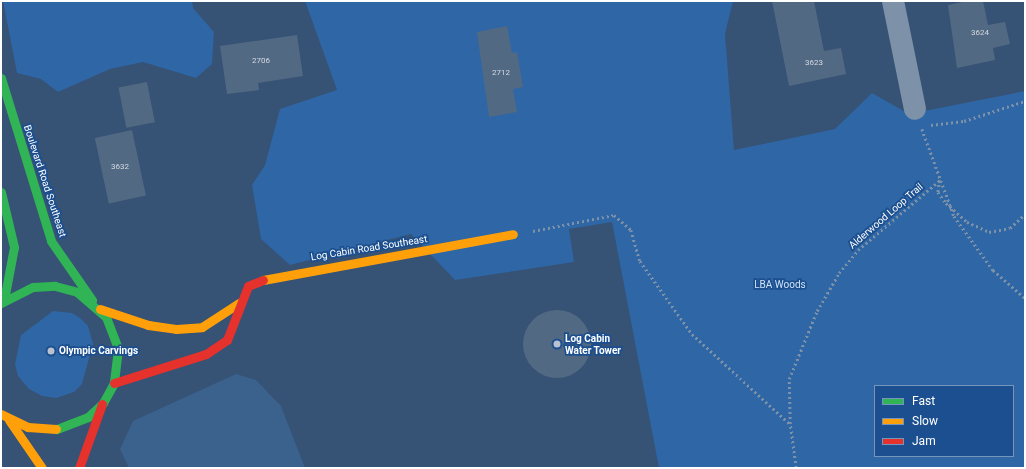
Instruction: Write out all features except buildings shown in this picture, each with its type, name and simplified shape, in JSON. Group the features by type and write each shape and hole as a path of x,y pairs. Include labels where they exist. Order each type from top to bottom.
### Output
{"street":[{"path":"893,1 915,109"},
{"name":"Boulevard Road Southeast","path":"1,78 51,241 114,332 118,349 114,383"},
{"path":"1,192 14,247 3,301"},
{"name":"Log Cabin Road Southeast","path":"114,383 206,354 227,340 239,303 248,286 290,272 513,234"},
{"path":"3,301 33,287 55,286 76,292 98,307"},
{"name":"Log Cabin Road Southeast","path":"98,307 148,325 176,329 202,327 239,303"},
{"path":"78,468 103,403 114,383"},
{"path":"1,414 9,420 28,428 49,430 69,426 103,403"},
{"path":"9,420 42,468"}],"path":[{"path":"915,109 933,126 1025,101"},
{"path":"915,109 950,207 967,222 989,232 1010,228 1025,214"},
{"path":"940,180 938,192 993,270 1025,298"},
{"name":"Alderwood Loop Trail","path":"796,468 790,424 790,379 817,311 839,273 858,250 940,180"},
{"path":"513,234 614,215 631,230 640,261 692,334 790,424"}],"green space":[{"path":"3,1 192,1 193,8 214,32 212,64 196,78 143,62 110,69 58,92 41,79 17,73"},
{"name":"LBA Woods","path":"305,1 733,1 725,34 734,150 835,129 872,93 909,114 1025,91 1025,468 659,468 612,222 569,229 574,262 455,280 411,234 290,265 261,239 252,185 265,165 280,109 337,90"},
{"path":"53,311 72,313 80,318 88,326 93,344 82,384 74,392 56,398 42,396 29,389 18,376 15,364 21,335"}],"shaded area":[{"path":"236,374 256,380 281,406 305,468 129,468 120,449 133,421"}],"traffic: fast":[{"path":"1,78 51,241 92,300"},
{"path":"1,192 14,247 4,300"},
{"path":"1,303 33,287 55,286 77,292 106,317 118,349 114,383 103,403 88,417 56,429"}],"traffic: slow":[{"path":"263,280 513,234"},
{"path":"100,309 148,325 176,329 202,327 239,303"},
{"path":"1,414 28,427 56,429"},
{"path":"9,420 42,468"}],"traffic: jam":[{"path":"114,383 206,354 227,340 248,286 263,280"},
{"path":"79,468 102,404"}],"place":[{"name":"Log Cabin Water Tower","path":"557,344"},
{"name":"Olympic Carvings","path":"51,351"}]}
